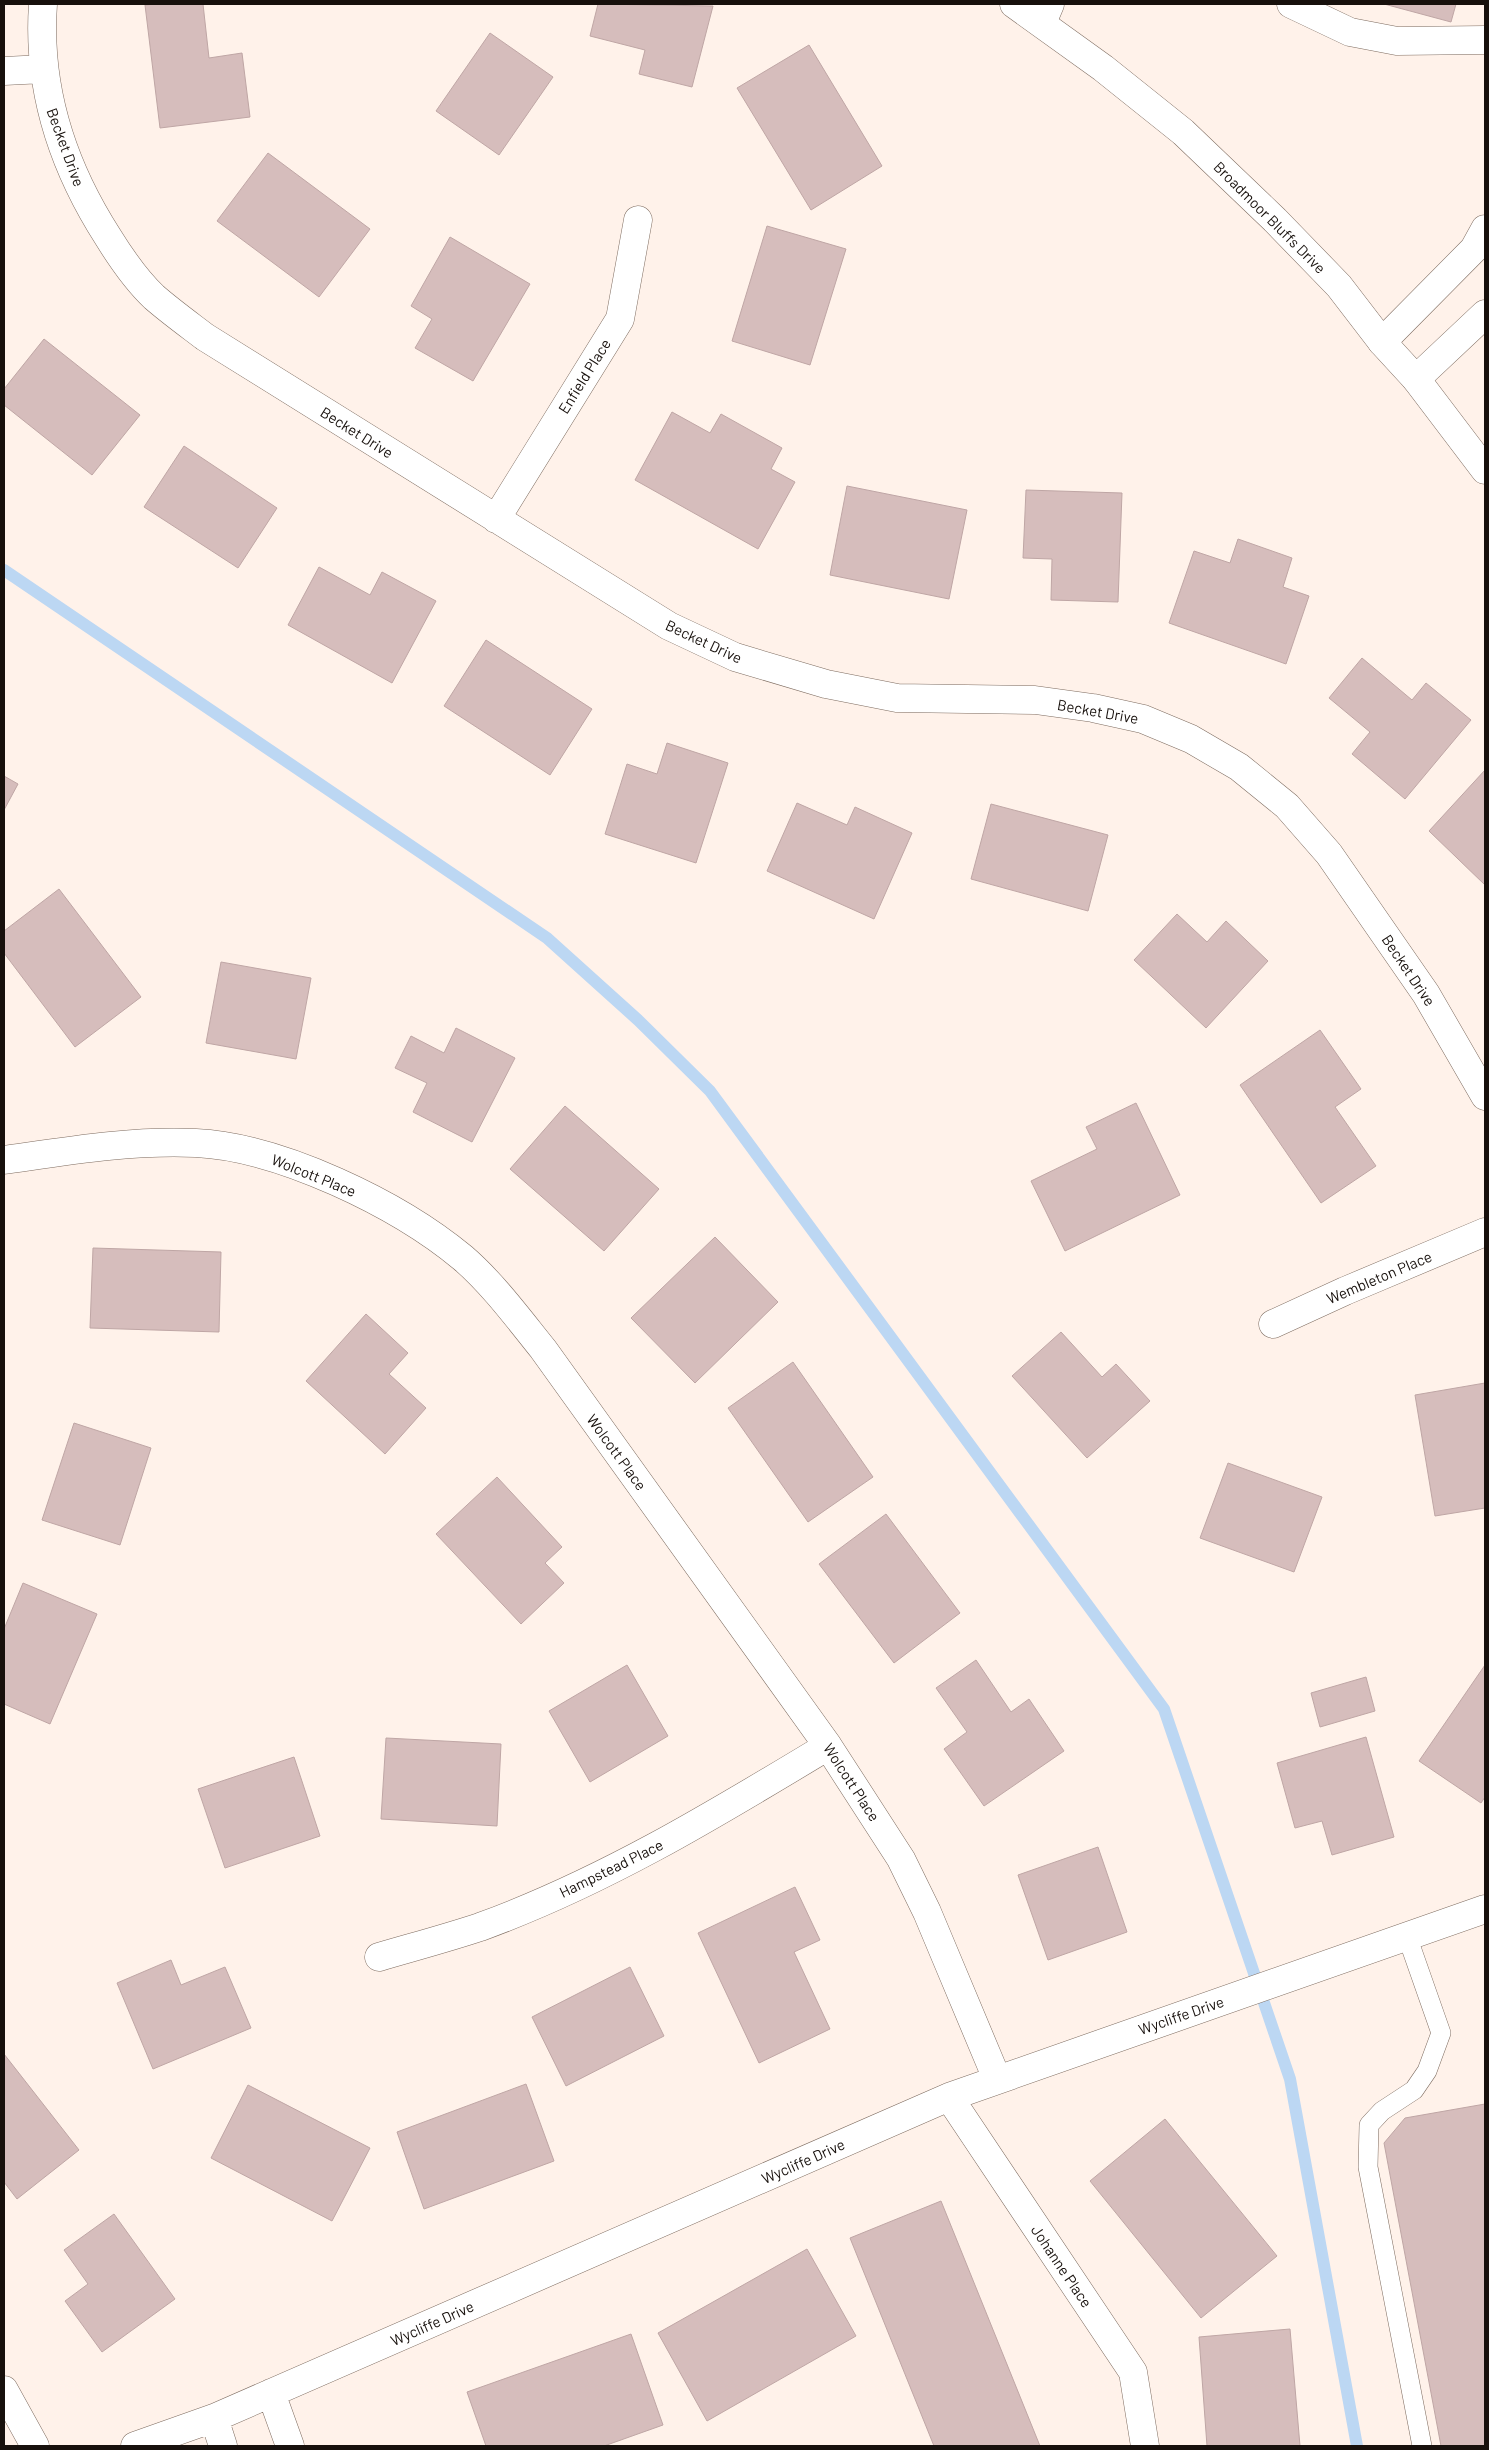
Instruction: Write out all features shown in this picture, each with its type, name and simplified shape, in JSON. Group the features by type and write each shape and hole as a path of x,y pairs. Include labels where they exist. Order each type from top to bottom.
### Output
{"street":[{"name":"Becket Drive","path":"43,4 44,69 52,116 74,176 90,210 122,259 154,296 205,337 669,626 735,657 826,684 898,698 1036,700 1092,708 1143,719 1191,739 1239,767 1287,806 1329,854 1426,994 1485,1096"},
{"name":"Broadmoor Bluffs Drive","path":"1014,4 1046,13 1103,68 1183,132 1274,220 1339,286 1382,342 1416,379 1485,470"},
{"path":"1291,4 1350,32 1397,41 1485,40"},
{"path":"4,71 44,69"},
{"name":"Enfield Place","path":"496,519 620,319 638,220"},
{"path":"1382,342 1474,249 1485,229"},
{"path":"1416,379 1485,314"},
{"name":"Wolcott Place","path":"4,1160 120,1145 197,1143 257,1153 312,1172 365,1196 415,1224 463,1259 500,1296 543,1349 828,1746 901,1859 926,1912 997,2079"},
{"name":"Wembleton Place","path":"1273,1324 1345,1291 1485,1232"},
{"name":"Hampstead Place","path":"379,1957 480,1926 596,1877 699,1824 828,1746"},
{"name":"Wycliffe Drive","path":"135,2446 214,2418 949,2097 1485,1909"},
{"name":"Johanne Place","path":"949,2097 1133,2372 1145,2446"},
{"path":"4,2390 35,2446"},
{"path":"271,2393 290,2446"},
{"path":"214,2418 223,2446"}],"lane":[{"path":"1407,1936 1441,2033 1428,2071 1414,2090 1382,2111 1369,2125 1368,2167 1422,2446"}],"building":[{"path":"203,4 209,58 242,53 250,117 160,128 145,5"},
{"path":"598,4 713,6 692,87 639,74 645,50 590,36"},
{"path":"1384,4 1456,4 1451,22"},
{"path":"490,33 553,77 499,155 436,111"},
{"path":"809,45 882,166 811,210 737,88"},
{"path":"268,153 370,229 319,297 217,221"},
{"path":"767,226 846,249 810,365 732,341"},
{"path":"450,237 530,284 473,381 415,348 432,319 411,306"},
{"path":"44,339 140,415 92,475 4,405 4,389"},
{"path":"672,412 710,433 721,414 782,448 771,469 795,482 758,549 635,480"},
{"path":"184,446 277,508 238,568 144,507"},
{"path":"847,486 967,510 949,599 830,575"},
{"path":"1026,490 1122,493 1118,602 1051,600 1052,559 1023,558"},
{"path":"1238,539 1292,558 1283,587 1309,596 1286,664 1169,623 1194,551 1230,563"},
{"path":"319,567 370,595 382,572 436,601 392,683 288,625"},
{"path":"486,640 592,709 550,775 444,706"},
{"path":"1362,658 1412,700 1426,683 1471,720 1405,799 1352,754 1370,732 1329,698"},
{"path":"667,743 728,763 696,863 605,834 627,764 657,774"},
{"path":"1485,770 1485,885 1429,831"},
{"path":"4,776 18,784 4,810"},
{"path":"797,803 847,825 855,807 912,833 874,919 767,871"},
{"path":"991,804 1108,835 1088,911 971,879"},
{"path":"59,889 141,997 75,1047 4,953 4,931"},
{"path":"1177,914 1207,942 1226,921 1268,961 1206,1028 1134,960"},
{"path":"221,962 311,978 296,1059 206,1043"},
{"path":"456,1028 515,1058 472,1142 413,1112 427,1083 395,1068 411,1036 444,1053"},
{"path":"1320,1030 1361,1089 1335,1107 1376,1166 1321,1203 1240,1085"},
{"path":"1136,1103 1180,1195 1065,1251 1031,1181 1097,1149 1086,1127"},
{"path":"565,1106 659,1189 604,1251 510,1169"},
{"path":"715,1237 778,1302 695,1383 631,1318"},
{"path":"93,1248 221,1252 219,1332 90,1328"},
{"path":"366,1314 408,1353 389,1374 426,1408 385,1454 306,1381"},
{"path":"1061,1332 1102,1377 1116,1364 1150,1401 1087,1458 1012,1376"},
{"path":"793,1362 873,1477 808,1522 728,1408"},
{"path":"1485,1383 1485,1508 1435,1516 1415,1395"},
{"path":"74,1423 151,1448 120,1545 42,1520"},
{"path":"1228,1463 1322,1497 1294,1572 1200,1538"},
{"path":"497,1477 562,1547 545,1563 564,1583 521,1624 436,1534"},
{"path":"886,1514 960,1613 894,1663 819,1564"},
{"path":"23,1583 97,1614 50,1724 4,1704 4,1629"},
{"path":"976,1660 1011,1712 1029,1699 1064,1751 984,1806 944,1749 967,1732 936,1688"},
{"path":"627,1665 668,1736 590,1782 549,1711"},
{"path":"1485,1665 1485,1797 1481,1803 1419,1761"},
{"path":"1366,1677 1375,1711 1320,1727 1311,1693"},
{"path":"1366,1737 1394,1837 1332,1855 1322,1821 1295,1828 1277,1763"},
{"path":"386,1738 501,1744 497,1826 381,1819"},
{"path":"294,1757 320,1836 225,1868 198,1789"},
{"path":"1098,1847 1127,1932 1048,1960 1018,1875"},
{"path":"795,1887 820,1940 794,1952 830,2029 759,2063 698,1933"},
{"path":"171,1960 181,1985 225,1967 251,2028 153,2069 117,1983"},
{"path":"630,1967 664,2036 566,2086 532,2017"},
{"path":"4,2054 79,2150 17,2199 4,2182"},
{"path":"526,2084 554,2161 424,2209 397,2132"},
{"path":"248,2085 370,2148 332,2221 211,2158"},
{"path":"1485,2104 1485,2446 1441,2446 1384,2143 1405,2118"},
{"path":"1165,2119 1277,2256 1201,2318 1090,2181"},
{"path":"941,2201 1040,2446 934,2446 850,2238"},
{"path":"114,2214 175,2299 102,2352 65,2301 88,2284 64,2250"},
{"path":"807,2249 856,2336 707,2421 658,2333"},
{"path":"1290,2329 1300,2446 1207,2446 1199,2337"},
{"path":"631,2334 663,2425 604,2446 486,2446 467,2392"}],"waterway":[{"path":"4,570 547,938 638,1020 710,1091 1164,1709 1290,2079 1357,2446"}]}
